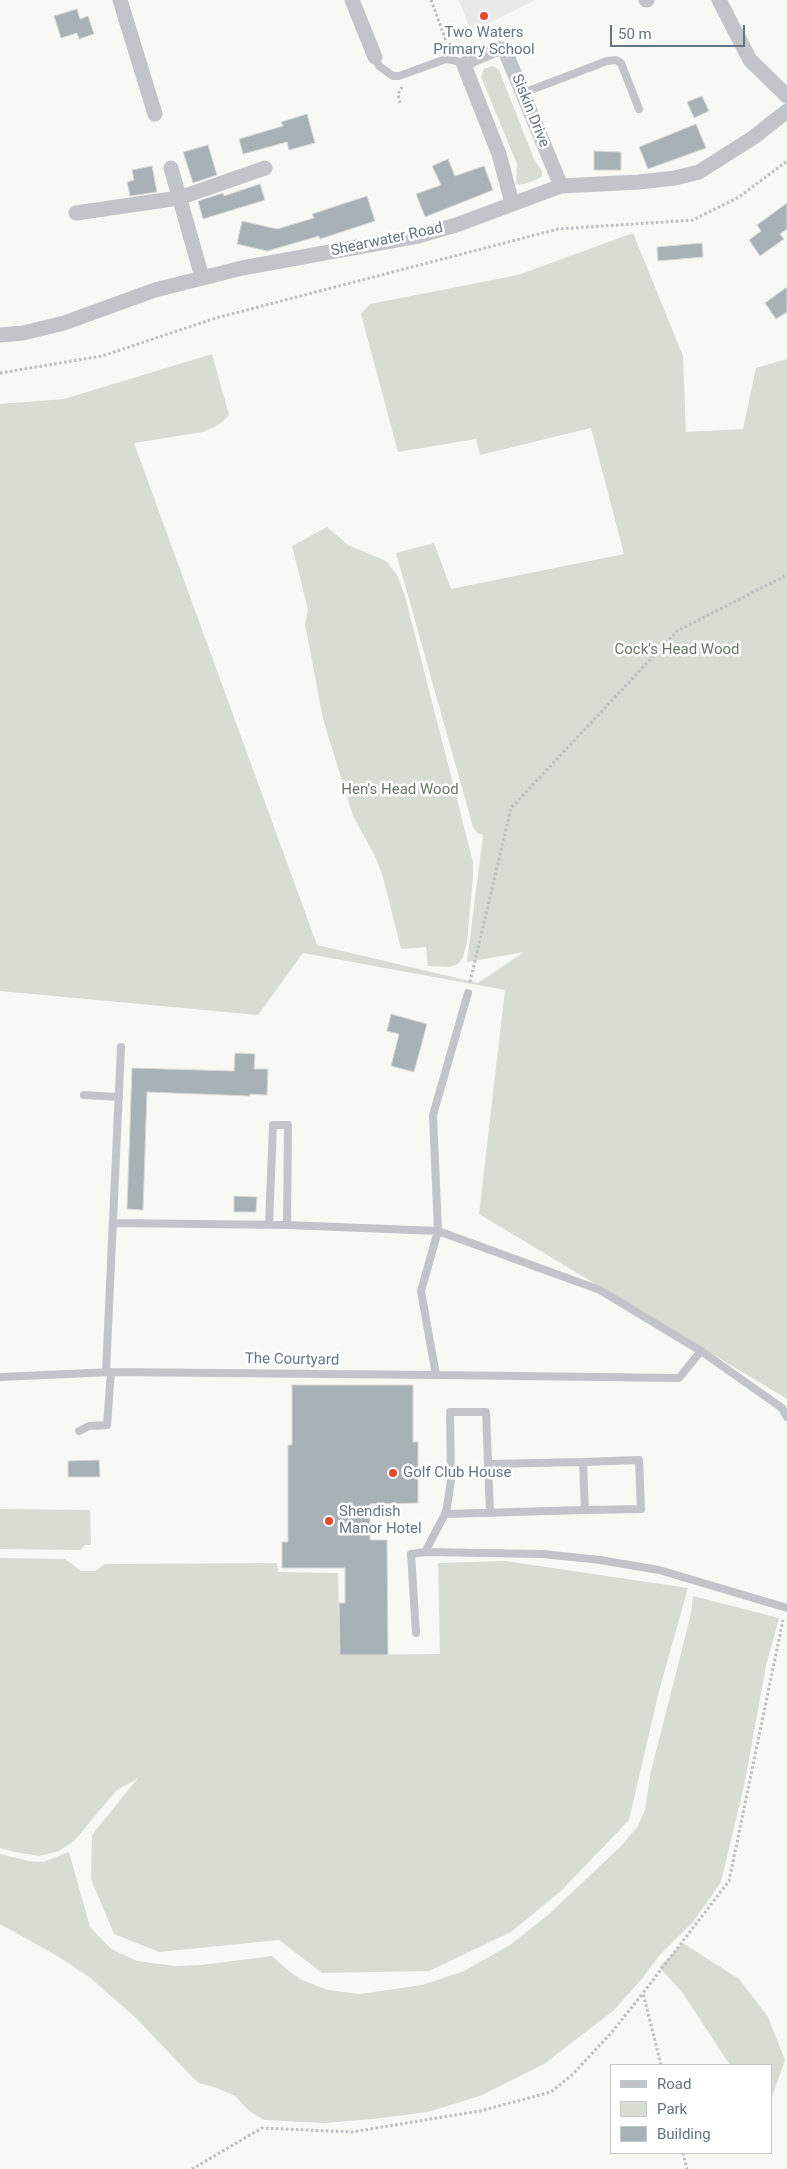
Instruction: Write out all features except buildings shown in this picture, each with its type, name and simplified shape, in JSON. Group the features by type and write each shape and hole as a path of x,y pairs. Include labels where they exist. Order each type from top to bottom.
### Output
{"street":[{"path":"120,0 155,114"},
{"path":"352,0 375,57"},
{"path":"719,0 750,60 787,96"},
{"name":"Siskin Drive","path":"464,65 470,60 496,49 504,49 561,186"},
{"path":"464,65 499,154 512,203"},
{"name":"Shearwater Road","path":"0,335 23,333 64,323 155,290 242,268 418,236 456,225 561,186 639,182 675,178 699,172 754,137 787,111"},
{"path":"171,168 202,278"},
{"path":"76,213 179,198 265,168"}],"lane":[{"path":"375,57 379,66 393,76 399,76 446,59 457,61 464,65"},
{"path":"523,93 607,61 616,60 621,63 639,109"},
{"path":"436,1375 421,1291 438,1231 434,1115 468,992"},
{"path":"79,1431 89,1426 107,1425 121,1047"},
{"path":"84,1095 119,1097"},
{"path":"269,1224 273,1124 288,1125 287,1225"},
{"path":"113,1223 269,1224 438,1231 600,1290 701,1351 782,1408 787,1417"},
{"name":"The Courtyard","path":"0,1378 109,1372 679,1378 701,1351"},
{"path":"425,1552 445,1514 451,1480 450,1412 486,1412 490,1513"},
{"path":"445,1514 641,1509 639,1460 488,1464"},
{"path":"583,1462 585,1510"},
{"path":"416,1633 411,1554 425,1552 543,1554 600,1560 659,1570 786,1607"}],"path":[{"path":"431,0 450,52"},
{"path":"442,52 456,52"},
{"path":"400,103 398,94 404,85"},
{"path":"0,373 102,356 216,318 558,229 693,220 739,197 787,161"},
{"path":"468,992 511,808 677,631 787,575"},
{"path":"192,2169 262,2128 352,2132 480,2111 551,2092 573,2074 612,2032 729,1881 786,1607"},
{"path":"643,1993 661,2064"},
{"path":"683,2154 687,2169"}],"shaded area":[{"name":"Two Waters Primary School","path":"459,0 535,0 471,32"}],"green space":[{"path":"493,66 499,70 534,159 542,171 542,176 538,179 524,184 519,185 516,183 517,164 481,77 484,69"},
{"name":"Cock's Head Wood","path":"633,233 683,356 686,432 743,429 756,368 787,359 787,1399 479,1214 505,990 303,953 258,1015 0,991 0,404 64,399 212,354 229,415 220,424 203,432 134,443 317,945 478,983 524,952 467,962 483,835 477,833 473,827 396,553 434,543 451,589 624,554 591,428 480,455 476,439 398,452 361,314 370,304 518,275"},
{"name":"Hen's Head Wood","path":"327,527 348,545 386,561 397,575 405,596 473,862 467,942 463,957 458,964 449,967 428,966 426,947 401,949 383,877 375,856 353,816 323,719 305,624 308,610 292,546"},
{"path":"0,1509 90,1510 91,1545 85,1545 80,1550 0,1549"},
{"path":"0,1558 65,1559 81,1571 95,1571 105,1564 277,1563 278,1572 338,1573 340,1655 440,1654 438,1563 505,1561 688,1588 659,1691 629,1820 561,1891 511,1932 429,1971 322,1973 279,1940 159,1952 114,1934 91,1879 92,1835 138,1778 116,1791 74,1841 59,1851 39,1856 0,1848"},
{"path":"693,1596 779,1618 766,1666 744,1786 721,1882 694,1921 659,1956 641,1980 613,2011 544,2064 480,2096 428,2112 373,2119 324,2123 264,2120 248,2110 235,2096 199,2083 136,2018 89,1977 59,1957 0,1924 0,1854 29,1861 43,1862 69,1852 90,1927 111,1949 137,1961 175,1966 201,1965 272,1956 302,1980 328,1990 360,1994 422,1985 464,1971 510,1945 548,1915 621,1846 638,1826 645,1810 651,1771 691,1614"},
{"path":"683,1943 739,1979 768,2017 785,2060 772,2097 772,2064 729,2064 682,1992 659,1967"}],"place":[{"name":"Two Waters Primary School","path":"484,16"},
{"name":"Golf Club House","path":"393,1473"},
{"name":"Shendish Manor Hotel","path":"329,1521"}]}
